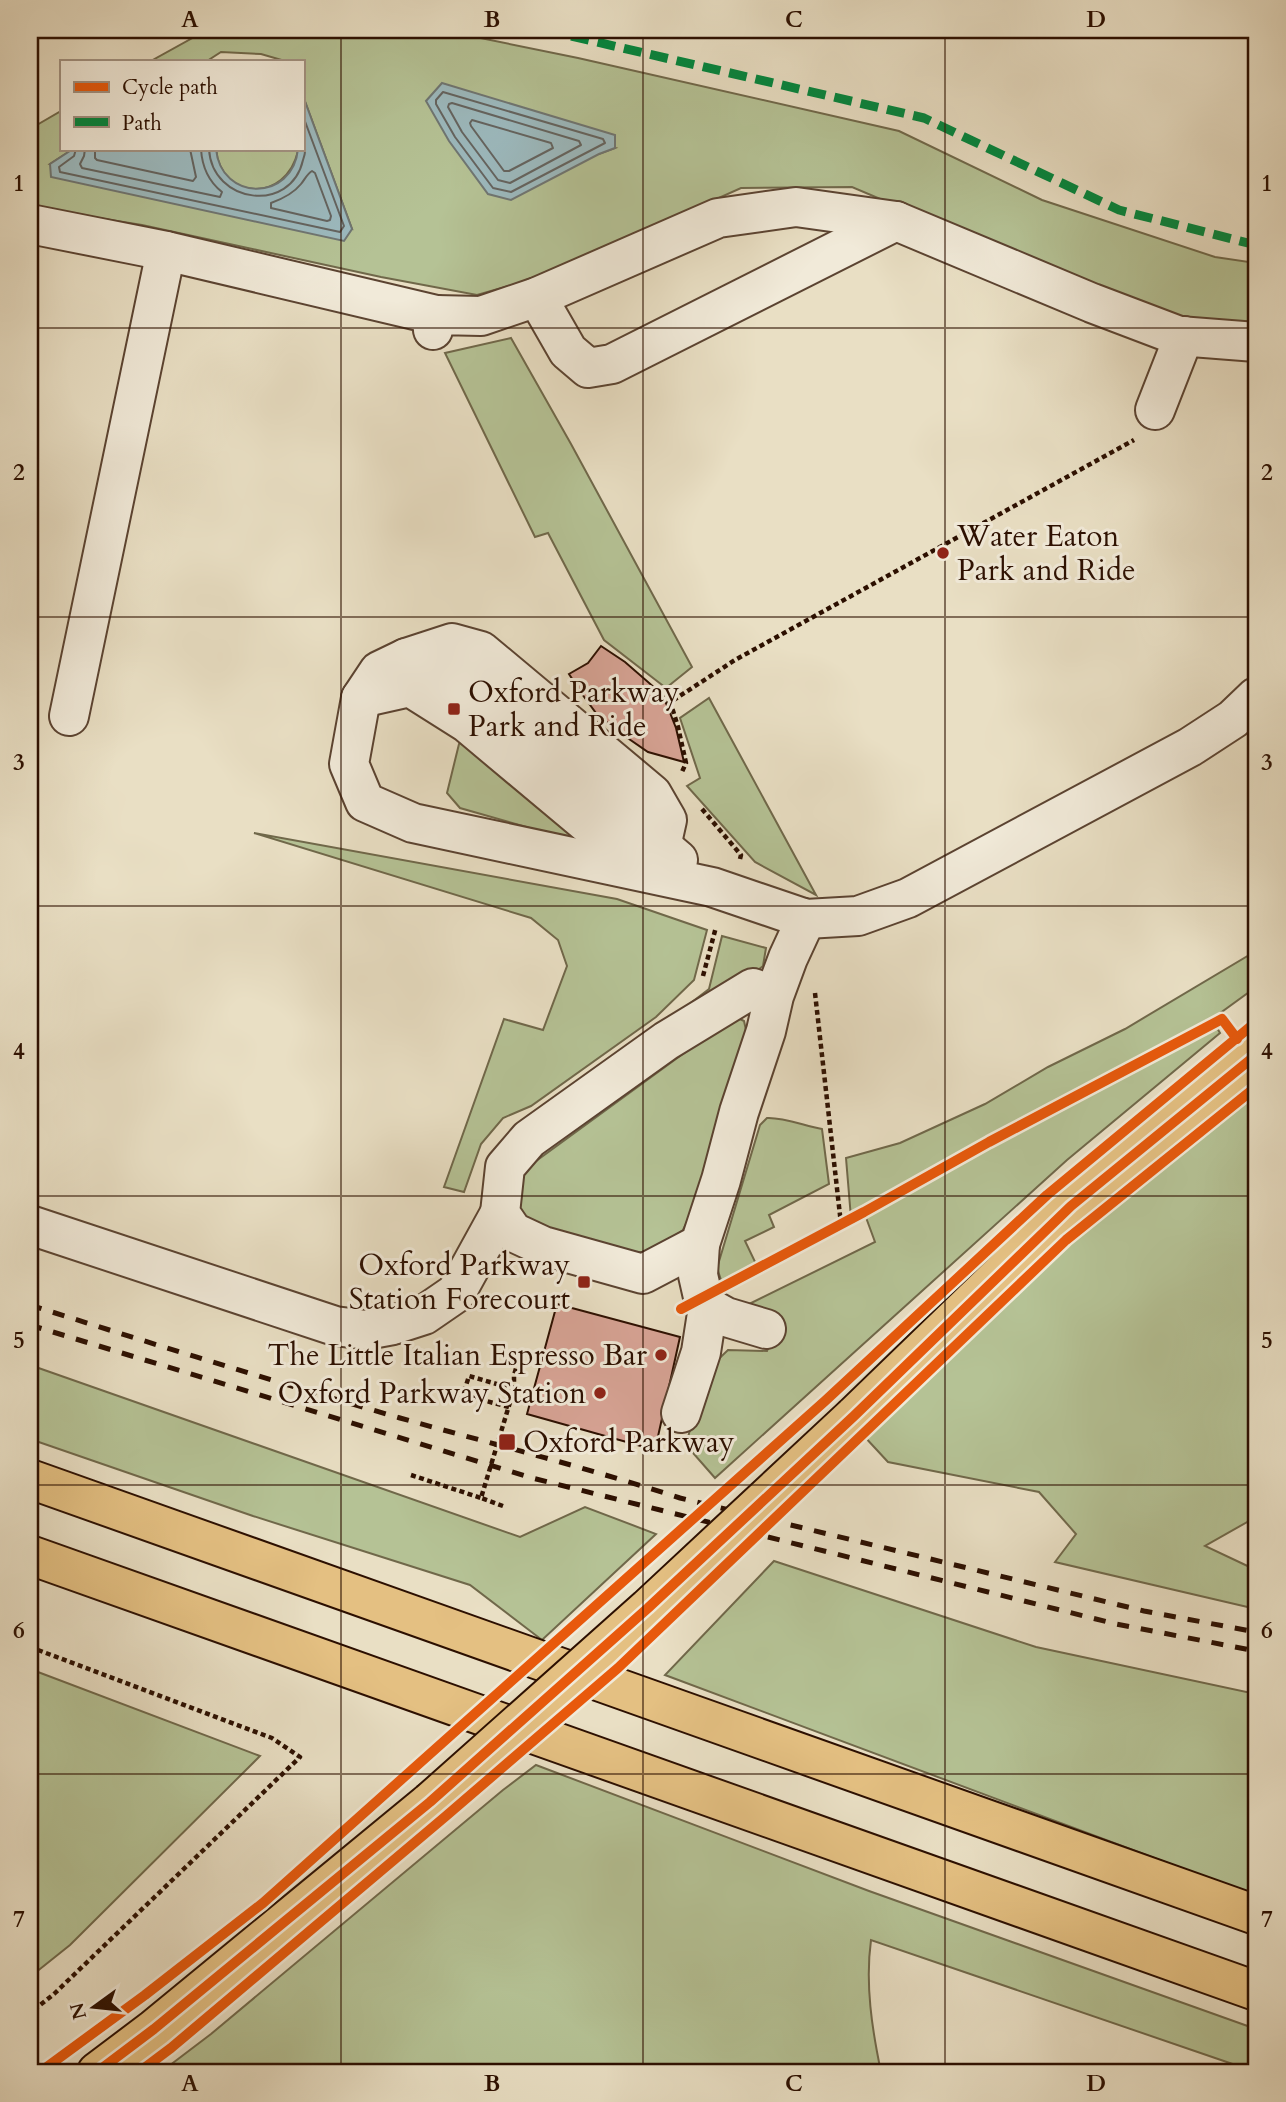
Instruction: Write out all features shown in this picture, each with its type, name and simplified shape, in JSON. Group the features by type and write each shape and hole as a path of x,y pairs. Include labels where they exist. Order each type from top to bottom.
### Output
{"main road":[{"path":"97,2072 154,2029 430,1802 648,1608 854,1416 1070,1206 1256,1055"},
{"path":"30,1479 1256,1915"},
{"path":"30,1555 1256,1992"}],"lane":[{"path":"30,224 166,251 435,323 481,316 537,297 718,218 796,207 896,221 1092,303 1184,336 1256,342"},
{"path":"537,297 568,351 588,368 612,364 896,221"},
{"path":"69,716 166,251"},
{"path":"1146,424 1184,336"},
{"path":"661,847 667,820 652,794 481,651 452,643 406,658 379,671 361,698 349,764 365,802 413,823 712,887 806,919 858,916 908,898 1190,747 1233,719 1256,697"},
{"path":"361,698 410,687 467,723 596,831 626,850 661,847 712,887"},
{"path":"766,1329 726,1317 708,1307 698,1275 700,1244 766,1031 774,996 806,919"},
{"path":"30,1225 335,1326 366,1330 393,1325 424,1315 456,1293 500,1213 505,1167 529,1139 666,1041 753,988 774,996"},
{"path":"500,1213 513,1232 543,1246 643,1274 700,1244"},
{"path":"681,1413 701,1352 708,1307"}],"path":[{"path":"679,784 686,763 678,727 668,703 735,660 1146,424"},
{"path":"814,981 846,1221 830,1230"},
{"path":"481,1498 514,1389 517,1364"},
{"path":"509,1407 463,1395 469,1376 514,1389"},
{"path":"411,1475 503,1506"},
{"path":"30,1647 272,1738 300,1757 64,1984 30,2012"}],"green space":[{"path":"207,30 441,30 578,58 899,131 1042,200 1215,257 1256,263 1256,327 1182,322 852,187 741,188 544,276 477,295 142,225 30,207 30,129 60,112 60,150 71,150 50,164 352,229 304,99 304,60 282,60 261,54 221,52 209,60 153,60","holes":["426,101 615,148 599,154"]},
{"path":"216,150 298,150 291,168 281,180 268,187 254,189 241,186 229,179 220,166"},
{"path":"511,338 692,667 666,688 604,640 548,533 535,537 445,353"},
{"path":"709,698 816,895 755,862 687,786 700,778 680,718"},
{"path":"466,737 577,832 579,842 460,808 447,793 459,744"},
{"path":"254,833 617,899 707,930 694,980 656,1017 531,1106 503,1118 481,1144 464,1192 444,1187 504,1019 543,1030 567,966 558,940 531,918"},
{"path":"722,936 766,948 763,966 753,974 675,1015 709,989"},
{"path":"1256,951 1256,987 1212,1019 1220,1033 1067,1160 715,1478 686,1445 705,1372 728,1350 767,1351 778,1321 745,1306 875,1242 864,1212 851,1218 846,1158 900,1143 985,1104 1048,1067 1125,1029"},
{"path":"738,1018 744,1021 746,1030 697,1201 683,1230 655,1250 622,1255 537,1230 518,1211 518,1182 532,1164 728,1021"},
{"path":"1256,1087 1256,1517 1205,1546 1256,1570 1256,1609 1055,1562 1076,1534 1039,1492 888,1462 863,1435 1066,1240"},
{"path":"767,1118 822,1129 829,1184 769,1215 774,1227 745,1241 758,1268 723,1286 717,1268 760,1125"},
{"path":"30,1365 520,1537 585,1507 656,1534 542,1640 470,1585 253,1516 30,1439"},
{"path":"774,1561 1036,1647 1256,1694 1256,1896 665,1675"},
{"path":"30,1669 260,1756 70,1945 30,1977"},
{"path":"536,1765 869,1891 1256,2029 1256,2072 871,1940 870,2006 881,2072 161,2072 211,2034"}],"water":[{"path":"442,83 615,135 615,148 511,200 488,194 449,141 426,101"},
{"path":"304,99 352,229 344,241 51,177 50,164 71,150 216,150 221,166 230,179 257,189 284,179 293,166 298,150 304,150"}],"building":[{"path":"601,646 625,662 663,695 676,728 684,762 648,752 596,713 582,694 569,674 588,663"},
{"name":"Oxford Parkway Station","path":"557,1304 680,1337 655,1450 527,1414"}],"railway":[{"path":"30,1305 307,1391 680,1498 1144,1611 1256,1632"},
{"path":"30,1325 532,1478 1116,1624 1256,1651"}],"marked path":[{"path":"545,30 924,118 1119,210 1256,245"}],"cycle path":[{"path":"681,1309 1222,1019 1237,1039"},
{"path":"40,2072 263,1903 825,1401 1047,1195 1256,1022"},
{"path":"97,2072 154,2029 430,1802 648,1608 854,1416 1071,1206 1256,1055"},
{"path":"139,2072 171,2048 618,1668 1066,1240 1256,1087"}],"place":[{"name":"Water Eaton Park and Ride","path":"943,553"},
{"name":"Oxford Parkway Park and Ride","path":"454,709"},
{"name":"Oxford Parkway Station Forecourt","path":"584,1282"},
{"name":"The Little Italian Espresso Bar","path":"661,1355"},
{"name":"Oxford Parkway Station","path":"600,1393"},
{"name":"Oxford Parkway","path":"507,1442"}]}
